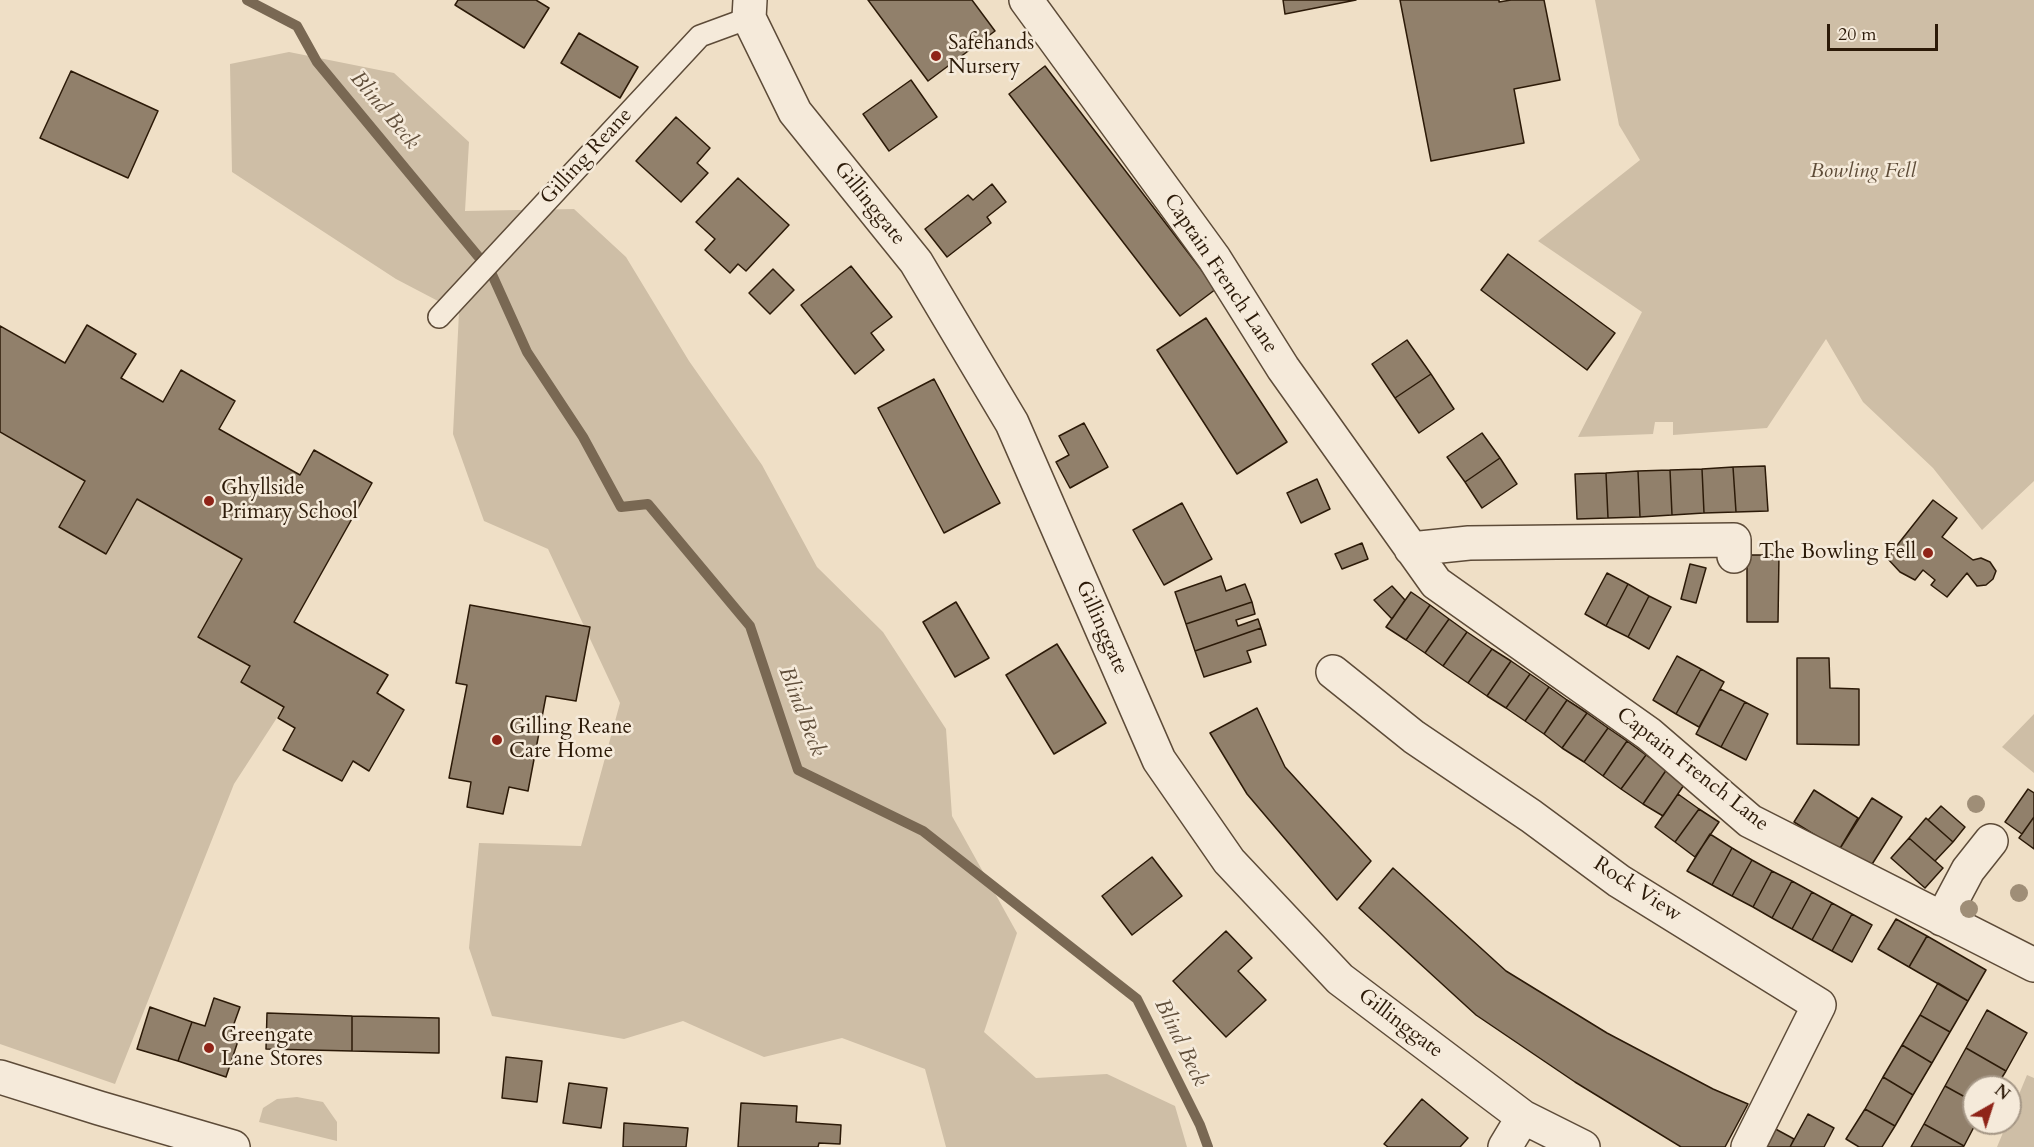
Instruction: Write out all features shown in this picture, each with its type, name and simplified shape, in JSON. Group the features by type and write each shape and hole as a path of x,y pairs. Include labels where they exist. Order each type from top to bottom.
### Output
{"street":[{"name":"Captain French Lane","path":"1026,0 1214,258 1283,368 1436,584 1649,734 1750,821 2034,965"},
{"name":"Gillinggate","path":"750,9 795,112 915,262 1012,423 1159,760 1229,861 1340,979 1523,1117 1584,1147"},
{"path":"1411,549 1469,543 1734,540 1734,556"},
{"name":"Rock View","path":"1333,672 1414,736 1531,816 1619,881 1819,1005 1748,1147"},
{"path":"1942,919 1968,870 1991,842"},
{"path":"0,1077 216,1145"},
{"path":"1505,1147 1523,1117"}],"lane":[{"name":"Gilling Reane","path":"439,316 700,36 750,9"}],"green space":[{"name":"Bowling Fell","path":"1595,0 2034,0 2034,481 1982,530 1933,468 1863,402 1826,339 1767,428 1673,435 1673,422 1655,422 1653,434 1578,437 1642,312 1538,241 1640,160 1619,125"},
{"path":"289,52 394,73 469,142 465,211 574,209 626,257 689,361 762,465 817,567 883,632 946,729 952,816 1017,933 984,1032 1036,1078 1107,1074 1175,1106 1187,1147 946,1147 925,1069 842,1038 764,1057 683,1021 624,1039 492,1016 469,948 479,843 581,846 620,703 548,549 484,521 453,434 459,312 396,279 232,172 230,64"},
{"path":"0,432 85,481 59,527 105,554 137,499 242,559 199,637 250,666 241,682 284,707 234,784 115,1084 0,1044"},
{"path":"2034,714 2034,773 2002,747"},
{"path":"2027,1075 2034,1078 2034,1147 1997,1147 2002,1135 2022,1135 2022,1087"},
{"path":"297,1097 323,1102 337,1122 337,1141 259,1122 263,1108 277,1099"}],"building":[{"path":"458,0 536,0 549,8 524,48 455,5"},
{"name":"Safehands Nursery","path":"868,0 972,0 995,31 928,81"},
{"path":"1283,0 1356,0 1285,14"},
{"path":"1400,0 1499,0 1499,2 1544,0 1560,80 1514,89 1524,143 1431,161"},
{"path":"579,33 638,67 620,98 561,63"},
{"path":"1045,66 1216,289 1180,316 1009,94"},
{"path":"71,71 158,111 128,178 40,138"},
{"path":"911,80 937,117 889,151 863,114"},
{"path":"676,117 710,148 697,163 708,173 681,202 636,161"},
{"path":"738,178 789,225 746,271 738,264 730,273 705,250 715,239 696,222"},
{"path":"992,184 1006,202 987,217 991,223 947,257 925,229 968,195 973,200"},
{"path":"1508,254 1615,333 1587,370 1481,290"},
{"path":"851,266 892,317 871,333 884,350 855,374 801,305"},
{"path":"773,269 794,290 770,314 749,293"},
{"path":"1206,318 1287,442 1237,474 1157,350"},
{"path":"87,325 136,354 121,378 163,402 181,370 235,401 219,429 300,475 314,450 372,483 294,622 388,675 377,693 404,710 369,771 353,761 342,781 283,750 295,728 278,718 284,707 241,682 250,666 198,637 242,559 137,499 106,554 59,527 85,481 0,432 0,326 65,363"},
{"path":"1407,340 1431,374 1395,398 1372,364"},
{"path":"1431,374 1454,409 1419,433 1395,398"},
{"path":"934,379 1000,503 944,533 878,408"},
{"path":"1084,423 1108,467 1070,488 1056,462 1069,455 1059,436"},
{"path":"1482,433 1500,458 1465,482 1447,457"},
{"path":"1500,458 1517,484 1482,508 1465,482"},
{"path":"1765,466 1768,511 1736,512 1733,467"},
{"path":"1733,467 1736,512 1704,513 1702,469"},
{"path":"1702,469 1704,513 1672,515 1670,470"},
{"path":"1670,470 1672,515 1640,517 1638,471"},
{"path":"1638,471 1640,517 1608,518 1606,473"},
{"path":"1606,473 1608,518 1577,519 1575,474"},
{"path":"1317,479 1330,509 1301,523 1287,493"},
{"name":"The Bowling Fell","path":"1933,500 1957,518 1942,537 1973,560 1981,558 1990,562 1996,571 1993,579 1986,585 1977,586 1967,573 1947,597 1931,585 1935,580 1923,570 1915,580 1900,572 1887,558"},
{"path":"1182,503 1212,559 1164,585 1133,530"},
{"path":"1362,543 1368,559 1342,569 1335,554"},
{"path":"1747,555 1779,555 1778,622 1747,622"},
{"path":"1690,564 1706,568 1696,603 1681,599"},
{"path":"1607,573 1628,584 1606,626 1585,614"},
{"path":"1221,576 1226,591 1245,584 1252,602 1186,624 1175,592"},
{"path":"1628,584 1649,596 1628,637 1606,626"},
{"path":"1392,586 1405,600 1392,619 1374,600"},
{"path":"1411,592 1430,605 1406,640 1386,627"},
{"path":"1649,596 1671,607 1649,649 1628,637"},
{"path":"956,602 989,658 955,677 923,622"},
{"path":"1252,602 1255,614 1236,620 1238,626 1258,619 1261,628 1195,651 1186,624"},
{"name":"Gilling Reane Care Home","path":"470,605 590,627 576,701 546,696 528,791 509,787 503,814 467,807 471,782 449,778 467,685 456,683"},
{"path":"1430,605 1449,619 1425,653 1406,640"},
{"path":"1449,619 1467,632 1443,666 1425,653"},
{"path":"1261,628 1266,645 1247,651 1251,662 1204,677 1195,651"},
{"path":"1467,632 1492,649 1468,683 1443,666"},
{"path":"1057,644 1106,723 1054,754 1006,675"},
{"path":"1492,649 1511,661 1487,696 1468,683"},
{"path":"1677,656 1701,669 1676,714 1653,700"},
{"path":"1797,658 1829,658 1830,688 1859,689 1859,745 1797,744"},
{"path":"1511,661 1530,674 1506,708 1487,696"},
{"path":"1701,669 1724,682 1699,727 1676,714"},
{"path":"1530,674 1549,687 1525,721 1506,708"},
{"path":"1549,687 1567,700 1544,734 1525,721"},
{"path":"1720,689 1745,702 1721,747 1696,734"},
{"path":"1567,700 1587,713 1562,748 1544,734"},
{"path":"1745,702 1768,714 1746,760 1721,747"},
{"path":"1257,708 1285,767 1371,861 1337,900 1247,794 1210,733"},
{"path":"1587,713 1608,728 1584,762 1562,748"},
{"path":"1608,728 1627,741 1603,776 1584,762"},
{"path":"1627,741 1646,755 1621,789 1603,776"},
{"path":"1646,755 1667,769 1643,804 1621,789"},
{"path":"1667,769 1686,782 1663,816 1643,804"},
{"path":"2028,789 2034,793 2034,817 2022,834 2005,822"},
{"path":"1814,790 1858,818 1839,850 1794,822"},
{"path":"1678,794 1699,809 1675,842 1655,827"},
{"path":"1872,798 1902,817 1869,869 1839,850"},
{"path":"1941,806 1965,827 1953,842 1928,820"},
{"path":"1699,809 1719,822 1695,857 1675,842"},
{"path":"2034,817 2034,849 2019,838"},
{"path":"1926,818 1953,842 1935,861 1909,838"},
{"path":"1710,834 1732,848 1712,885 1687,871"},
{"path":"1909,838 1943,868 1925,888 1891,858"},
{"path":"1732,848 1752,860 1732,896 1712,885"},
{"path":"1152,857 1182,896 1132,935 1102,896"},
{"path":"1752,860 1772,871 1753,907 1732,896"},
{"path":"1393,868 1506,971 1607,1033 1713,1089 1748,1104 1725,1147 1681,1147 1575,1082 1476,1015 1359,908"},
{"path":"1772,871 1792,881 1772,918 1753,907"},
{"path":"1792,881 1812,892 1792,929 1772,918"},
{"path":"1812,892 1832,903 1812,940 1792,929"},
{"path":"1832,903 1852,914 1832,951 1812,940"},
{"path":"1852,914 1872,925 1852,962 1832,951"},
{"path":"1896,919 1927,936 1909,967 1878,949"},
{"path":"1226,931 1252,958 1238,971 1266,1000 1226,1037 1173,981"},
{"path":"1927,936 1986,970 1968,1001 1909,967"},
{"path":"1938,983 1968,1001 1950,1032 1920,1015"},
{"name":"Greengate Lane Stores","path":"214,998 240,1007 231,1032 240,1035 226,1077 178,1061 192,1022 205,1026"},
{"path":"150,1007 192,1022 178,1061 137,1049"},
{"path":"1987,1010 2027,1033 2006,1071 1966,1048"},
{"path":"267,1013 352,1016 352,1051 266,1049"},
{"path":"1920,1015 1950,1032 1932,1063 1902,1045"},
{"path":"352,1016 439,1018 439,1053 352,1051"},
{"path":"1902,1045 1932,1063 1913,1095 1883,1077"},
{"path":"1966,1048 2006,1071 2004,1075 1962,1075 1962,1095 1945,1086"},
{"path":"506,1057 542,1061 537,1102 502,1098"},
{"path":"1883,1077 1913,1095 1895,1126 1865,1109"},
{"path":"569,1083 607,1088 601,1128 563,1123"},
{"path":"1945,1086 1962,1095 1962,1135 1970,1135 1964,1146 1924,1124"},
{"path":"1422,1099 1468,1138 1460,1147 1388,1147 1384,1144"},
{"path":"741,1103 797,1106 796,1122 841,1125 840,1144 819,1143 818,1147 738,1147"},
{"path":"1865,1109 1895,1126 1882,1147 1859,1147 1846,1139"},
{"path":"1808,1114 1834,1128 1824,1147 1790,1147"},
{"path":"624,1123 688,1128 686,1147 623,1147"},
{"path":"1924,1124 1964,1146 1911,1147"},
{"path":"1770,1126 1794,1139 1790,1147 1759,1147"}],"waterway":[{"name":"Blind Beck","path":"247,0 297,26 317,62 482,261"},
{"name":"Blind Beck","path":"490,270 527,352 583,437 621,507 648,504 750,626 798,770 923,831 1137,999 1200,1125 1208,1147"}],"place":[{"name":"Safehands Nursery","path":"936,56"},
{"name":"Ghyllside Primary School","path":"209,501"},
{"name":"The Bowling Fell","path":"1928,553"},
{"name":"Gilling Reane Care Home","path":"497,740"},
{"name":"Greengate Lane Stores","path":"209,1048"}]}
